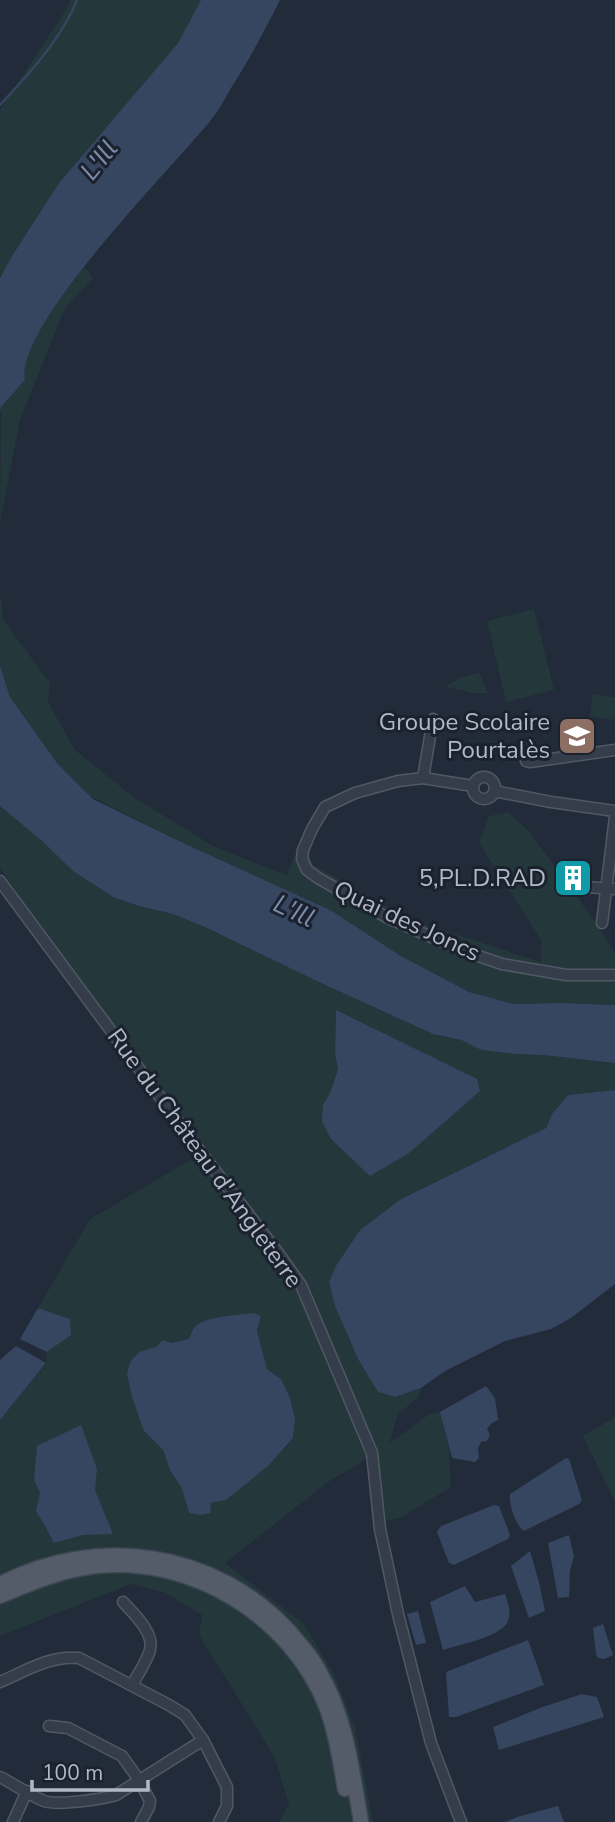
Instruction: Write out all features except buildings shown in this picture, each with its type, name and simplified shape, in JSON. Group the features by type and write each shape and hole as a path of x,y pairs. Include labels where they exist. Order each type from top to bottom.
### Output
{"main road":[{"path":"0,1584 17,1575 63,1561 115,1555 173,1562 234,1586 274,1616 318,1667 334,1700 346,1736 361,1822"},
{"path":"0,1596 54,1574 88,1567 118,1565 165,1570 183,1575 211,1585 234,1598 282,1639 309,1672 336,1736 351,1822"}],"street":[{"path":"433,719 423,778 473,786 479,778 486,778 492,781 494,791 615,811"},
{"path":"526,761 615,750"},
{"name":"Quai des Joncs","path":"423,778 390,783 355,793 325,807 303,850 302,859 307,870 388,918 461,950 502,964 566,975 615,975"},
{"path":"603,923 610,889 615,817"},
{"name":"Rue du Château d'Angleterre","path":"0,881 301,1286 372,1453 380,1529 398,1614 431,1743 461,1822"},
{"path":"586,887 610,889"},
{"path":"123,1602 139,1619 150,1639 151,1649 132,1685"},
{"path":"0,1682 51,1660 79,1658 185,1715 203,1740 227,1787 227,1805 219,1822"},
{"path":"49,1726 68,1728 122,1756 150,1801 141,1822"},
{"path":"0,1777 45,1801 107,1798 203,1740"},
{"path":"13,1822 27,1791"}],"shaded area":[{"path":"70,0 201,0 178,43 59,183 0,278 0,110"},
{"path":"85,267 93,279 65,308 20,420 0,523 1,407 25,380 29,352 45,320"},
{"path":"0,594 4,621 50,683 48,702 75,750 135,798 215,847 287,875 305,828 318,832 309,852 312,864 409,919 541,962 541,940 479,843 489,816 508,812 529,831 615,953 615,1005 514,1004 469,992 401,956 332,911 177,840 90,796 57,763 10,697 0,666"},
{"path":"534,609 554,690 506,702 487,621"},
{"path":"479,672 488,693 445,687 460,678"},
{"path":"593,694 615,697 615,720 590,717"},
{"path":"0,806 73,871 113,897 173,914 207,928 433,1034 461,1040 481,1050 615,1063 615,1090 568,1095 552,1114 546,1128 401,1199 360,1230 329,1282 349,1339 378,1392 395,1397 421,1388 419,1397 397,1415 390,1443 428,1415 440,1412 449,1449 451,1487 400,1518 386,1521 378,1452 328,1482 225,1563 304,1624 334,1674 355,1727 373,1822 279,1822 289,1804 274,1756 199,1635 202,1615 166,1593 131,1584 0,1636 0,1420 46,1364 47,1352 71,1334 69,1319 38,1308 90,1219 197,1156 0,868","holes":["336,1010 338,1066 335,1053","338,1069 340,1147 331,1139 323,1105","261,1317 257,1330 267,1369 281,1379 290,1398 295,1419 293,1438 285,1448 210,1503 189,1513 182,1489 170,1470 163,1450 144,1431 139,1352"]},
{"path":"615,1417 615,1500 614,1500 583,1436"}],"water":[{"name":"L'Ill","path":"201,0 280,0 214,116 69,286 44,323 28,355 25,380 1,407 0,412 0,278 59,183 178,43"},
{"name":"L'Ill","path":"0,666 10,697 57,763 93,799 332,911 401,956 469,992 514,1004 615,1005 615,1063 481,1050 461,1040 433,1034 207,928 173,914 113,897 73,871 0,806"},
{"path":"336,1010 477,1079 480,1091 409,1153 370,1176 331,1139 322,1121 323,1105 338,1069 335,1053"},
{"path":"615,1090 615,1284 571,1318 551,1329 505,1341 445,1371 421,1388 395,1397 378,1392 358,1359 335,1306 329,1282 336,1266 360,1230 401,1199 546,1128 552,1114 568,1095"},
{"path":"38,1308 70,1319 71,1335 47,1352 20,1339"},
{"path":"254,1313 261,1316 257,1330 267,1369 281,1379 290,1398 295,1419 293,1438 268,1466 226,1500 210,1503 211,1513 189,1513 182,1489 170,1470 163,1450 144,1431 127,1374 130,1362 139,1352 156,1347 163,1340 172,1343 189,1339 194,1328 205,1321"},
{"path":"16,1346 46,1363 0,1420 0,1360"},
{"path":"486,1386 495,1398 498,1420 487,1429 490,1435 487,1441 481,1442 478,1448 479,1458 475,1462 452,1458 440,1412"},
{"path":"81,1425 97,1469 95,1490 113,1534 83,1535 54,1543 36,1511 40,1493 34,1480 37,1446"},
{"path":"566,1458 569,1459 582,1500 579,1504 524,1531 513,1514 510,1494"},
{"path":"494,1505 499,1506 510,1535 508,1539 454,1565 449,1563 437,1532 441,1526"},
{"path":"569,1535 574,1556 570,1571 569,1597 558,1598 548,1543"},
{"path":"530,1551 545,1611 529,1618 511,1566"},
{"path":"465,1586 475,1602 505,1594 509,1609 507,1623 503,1628 478,1640 443,1650 430,1602"},
{"path":"418,1611 426,1643 416,1645 407,1614"},
{"path":"603,1624 613,1655 604,1659 598,1658 596,1654 593,1628"},
{"path":"528,1640 544,1685 456,1717 449,1717 446,1672"},
{"path":"582,1694 597,1697 604,1717 499,1750 493,1727"},
{"path":"558,1806 564,1822 505,1822 517,1817"}],"waterway":[{"path":"0,105 53,42 77,0"}],"place":[{"name":"Groupe Scolaire Pourtalès","path":"577,736"},
{"name":"5,PL.D.RAD","path":"573,878"}]}
